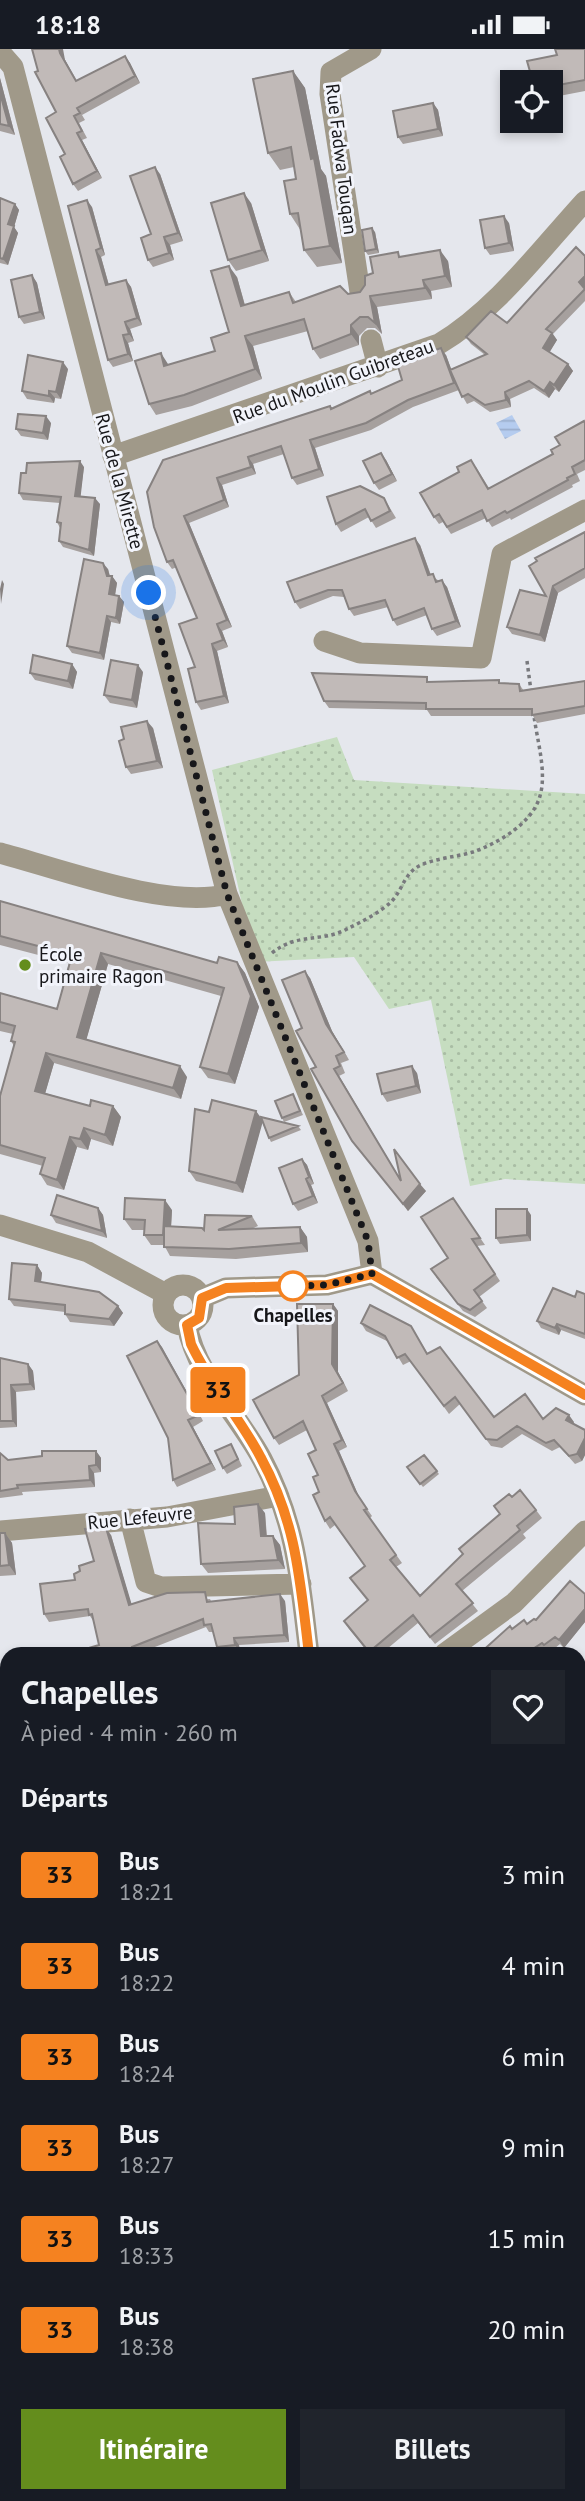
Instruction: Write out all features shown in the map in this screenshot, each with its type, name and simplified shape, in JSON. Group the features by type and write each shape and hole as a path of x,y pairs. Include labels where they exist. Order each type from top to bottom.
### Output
{"street":[{"name":"Rue Fadwa Touqan","path":"360,292 330,94 331,72 371,49"},
{"name":"Rue de la Mirette","path":"0,52 13,67 227,894 368,1241 372,1274"},
{"name":"Rue du Moulin Guibreteau","path":"113,456 439,344 463,330 584,203"},
{"path":"371,340 378,367"},
{"path":"324,641 360,653 481,659 502,554 585,510"},
{"path":"0,853 176,899 212,898 227,894"},
{"path":"0,1225 88,1252 166,1293"},
{"path":"202,1298 226,1288 327,1285 372,1274 585,1395"},
{"path":"188,1285 202,1298 199,1318 187,1325 168,1319 163,1307 166,1293 176,1286 188,1285"},
{"path":"187,1325 198,1359 260,1455 293,1533 308,1647"},
{"name":"Rue Lefeuvre","path":"0,1531 230,1507 279,1496"},
{"path":"131,1519 146,1582 162,1587 301,1584"},
{"path":"454,1647 514,1603 585,1531"}],"path":[{"path":"527,661 532,701"},
{"path":"255,962 297,939 334,935 346,930 387,905 399,893 406,876 420,866 473,851 516,831 540,797 541,779 534,714"}],"green space":[{"path":"337,737 354,780 585,794 585,1184 505,1179 470,1186 431,1000 389,1009 354,957 255,962 212,770"}],"water":[{"path":"512,415 521,431 505,439 496,423"}],"building":[{"path":"32,49 59,49 76,81 125,56 135,76 77,108 80,113 74,116 82,131 77,133 97,171 73,184 60,157 65,154 46,118 56,112 35,72 38,71"},
{"path":"555,49 585,49 585,80 563,84 563,70 530,70 527,61 557,55"},
{"path":"293,71 311,159 314,158 330,246 304,250 298,213 290,214 284,181 296,179 291,147 268,153 253,79"},
{"path":"0,93 9,126 0,124"},
{"path":"433,103 438,129 398,137 393,111"},
{"path":"155,167 178,233 164,237 169,253 148,260 141,238 151,234 130,176"},
{"path":"244,193 262,250 228,260 211,203"},
{"path":"0,198 15,204 8,224 14,226 3,259 0,258"},
{"path":"87,200 101,248 96,250 106,285 126,280 137,318 125,322 129,334 123,335 128,354 108,360 68,206"},
{"path":"504,216 509,243 485,248 480,220"},
{"path":"372,228 376,249 365,251 362,230"},
{"path":"576,247 585,256 585,276 579,282 585,289 546,329 552,333 543,348 568,364 554,385 550,382 544,391 529,381 505,392 506,400 485,405 468,394 462,397 450,370 487,354 466,337 491,311 507,323"},
{"path":"440,250 445,276 423,280 425,288 370,296 375,323 368,317 360,317 351,325 351,334 313,349 304,319 245,336 255,369 184,395 149,404 135,361 161,353 164,366 215,351 211,338 229,332 211,271 229,266 241,306 289,292 293,303 340,286 348,294 360,292 365,285 365,276 373,273 370,257 398,252 399,257"},
{"path":"32,275 40,312 19,317 11,280"},
{"path":"441,348 454,383 408,400 366,423 310,440 319,469 292,478 281,446 248,457 251,467 217,478 224,500 184,516 227,620 217,624 223,640 212,644 224,696 196,702 188,669 195,667 179,624 197,618 173,560 167,562 154,527 147,492 163,460 330,406 331,409 370,391 371,394 402,380 397,363"},
{"path":"28,355 63,362 56,392 49,391 49,396 22,391"},
{"path":"18,414 46,416 43,433 16,429"},
{"path":"584,421 585,460 572,467 575,474 507,513 505,511 487,521 482,510 447,527 439,514 434,517 420,493 459,472 457,467 471,460 488,489 553,454 551,450 560,445 555,437"},
{"path":"381,453 392,474 374,483 363,461"},
{"path":"80,461 75,496 95,498 89,550 59,541 61,523 57,522 61,497 19,493 21,473 26,473 27,463"},
{"path":"360,486 384,498 390,511 371,521 365,509 336,524 327,497"},
{"path":"585,532 585,568 553,586 540,635 507,627 520,590 546,596 529,566 537,561 535,558"},
{"path":"415,538 428,575 433,574 436,582 442,580 456,621 432,629 424,608 393,620 385,600 349,609 342,590 328,590 295,602 287,582"},
{"path":"84,559 103,563 107,576 112,576 109,594 119,596 116,618 107,616 100,653 67,646"},
{"path":"33,655 72,664 68,681 30,673"},
{"path":"111,660 138,665 132,700 104,695"},
{"path":"312,673 427,677 427,682 499,680 499,683 519,684 520,691 585,681 585,706 532,715 532,709 426,709 426,703 324,701"},
{"path":"147,721 157,761 126,767 119,741 124,739 121,727"},
{"path":"0,901 217,963 219,957 237,962 251,996 228,1074 200,1067 224,988 101,953 77,1037 180,1066 173,1088 46,1053 35,1091 90,1106 91,1100 113,1106 105,1135 84,1128 80,1139 70,1137 57,1180 40,1174 45,1158 0,1145 0,1096 15,1042 11,1041 15,1026 0,1022 0,993 57,1009 72,955 0,936"},
{"path":"305,971 326,1024 344,1052 336,1056 340,1066 334,1069 401,1181 394,1149 420,1184 403,1204 352,1141 311,1069 316,1067 296,1031 302,1028 282,980"},
{"path":"412,1066 416,1086 382,1094 377,1074"},
{"path":"293,1094 300,1111 282,1118 275,1101"},
{"path":"212,1100 256,1111 236,1183 189,1171 195,1109 209,1112"},
{"path":"261,1117 298,1126 269,1138"},
{"path":"302,1159 313,1196 293,1204 279,1168"},
{"path":"57,1195 98,1208 102,1231 51,1215"},
{"path":"125,1198 165,1200 163,1235 144,1235 145,1220 124,1219"},
{"path":"453,1198 480,1238 472,1239 495,1274 474,1290 482,1301 470,1310 458,1304 431,1269 448,1258 421,1217"},
{"path":"496,1209 527,1209 527,1235 496,1238"},
{"path":"205,1215 252,1216 218,1230 300,1227 301,1243 229,1249 164,1247 164,1226 204,1230"},
{"path":"12,1263 37,1265 35,1281 99,1292 118,1306 109,1319 65,1314 65,1305 9,1299"},
{"path":"553,1288 575,1297 577,1291 585,1294 585,1334 557,1324 555,1328 537,1321"},
{"path":"297,1304 333,1304 332,1364 343,1383 322,1396 342,1440 334,1444 355,1491 367,1509 364,1510 396,1555 390,1560 420,1596 463,1554 459,1549 500,1514 494,1506 509,1494 512,1497 520,1490 536,1510 517,1526 520,1530 456,1584 473,1603 430,1637 413,1615 375,1647 365,1647 344,1621 368,1600 350,1578 365,1566 330,1517 325,1521 313,1495 319,1492 313,1477 318,1475 308,1454 316,1450 303,1421 274,1438 253,1400 299,1375"},
{"path":"370,1305 411,1326 427,1354 440,1347 494,1417 525,1394 543,1419 556,1408 569,1415 566,1420 585,1430 585,1438 577,1454 569,1456 554,1440 546,1443 517,1426 497,1440 486,1439 455,1397 444,1406 405,1354 397,1358 385,1336 361,1323"},
{"path":"157,1341 199,1415 188,1420 211,1463 173,1480 168,1438 127,1356"},
{"path":"0,1358 28,1364 30,1384 11,1385 13,1421 0,1421"},
{"path":"231,1444 238,1459 223,1468 215,1451"},
{"path":"42,1451 96,1451 96,1465 89,1466 90,1480 17,1485 18,1488 0,1491 0,1453 8,1460 42,1456"},
{"path":"424,1455 437,1471 420,1484 407,1467"},
{"path":"258,1504 261,1536 273,1536 278,1560 201,1564 198,1523 235,1524 234,1507"},
{"path":"106,1528 129,1605 167,1593 205,1592 207,1602 280,1594 284,1635 234,1638 235,1645 217,1647 211,1624 204,1625 203,1619 132,1647 92,1647 99,1645 92,1614 89,1615 88,1609 44,1614 40,1584 75,1580 74,1574 80,1571 79,1566 94,1561 85,1529"},
{"path":"0,1533 5,1533 9,1565 0,1566"},
{"path":"570,1581 585,1594 585,1609 559,1640 555,1637 536,1647 487,1647 510,1626 512,1629 524,1620 527,1624 536,1620"}],"bus line":[{"name":"33","path":"308,1647 296,1549 289,1518 260,1455 191,1344 187,1325 199,1318 204,1305 202,1298 226,1288 327,1285 372,1274 585,1395"}],"place":[{"name":"École primaire Ragon","path":"25,965"},
{"name":"Chapelles","path":"293,1286"}],"route":[{"path":"149,593 227,894 368,1241 372,1274 327,1285 293,1286"}]}
